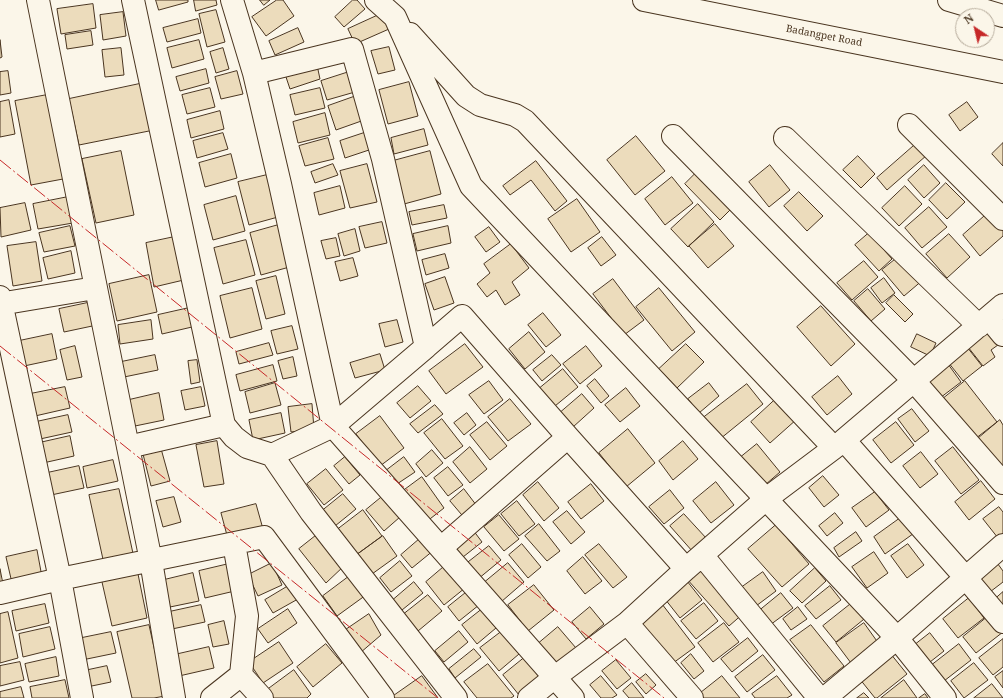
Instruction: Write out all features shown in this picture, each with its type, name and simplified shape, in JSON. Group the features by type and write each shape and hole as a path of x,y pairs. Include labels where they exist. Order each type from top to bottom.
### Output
{"street":[{"path":"38,0 151,561 174,698"},
{"path":"132,0 224,425 234,437 247,447 272,455 311,512 456,698"},
{"path":"232,0 254,73 333,426 573,698"},
{"path":"376,0 395,17 466,96 480,106 515,115 525,121 839,444 965,577 1003,622"},
{"name":"Badangpet Road","path":"644,0 1003,72"},
{"path":"949,0 1003,16"},
{"path":"395,17 471,186 897,638 945,698"},
{"path":"254,73 352,49 383,159 426,347"},
{"path":"909,125 1003,219"},
{"path":"673,136 914,381 1003,483"},
{"path":"785,138 990,317 1003,335"},
{"path":"82,698 60,579 0,302 95,288"},
{"path":"272,455 333,426 462,316 568,437 694,562 819,698"},
{"path":"529,698 627,623 694,562 766,500 839,444 990,317"},
{"path":"128,447 224,425"},
{"path":"441,548 568,437"},
{"path":"0,593 60,579 264,537 383,698"},
{"path":"212,698 241,675 247,616 234,544"},
{"path":"825,698 897,638 1003,545"},
{"path":"627,623 692,698"},
{"path":"241,675 262,698"}],"building":[{"path":"156,0 188,0 188,2 159,10"},
{"path":"194,0 216,0 217,5 196,11"},
{"path":"260,0 270,0 264,5"},
{"path":"277,0 283,0 294,16 266,36 252,17"},
{"path":"353,0 357,0 365,9 344,27 335,17"},
{"path":"93,4 96,28 61,34 57,9"},
{"path":"216,10 225,42 207,47 199,14"},
{"path":"123,12 126,36 103,40 100,15"},
{"path":"383,13 389,29 355,44 348,29"},
{"path":"198,19 201,33 167,42 163,28"},
{"path":"298,28 304,42 275,55 269,41"},
{"path":"91,31 93,45 67,49 65,35"},
{"path":"0,40 2,57 0,58"},
{"path":"199,40 204,59 172,68 167,48"},
{"path":"389,47 395,70 378,74 371,51"},
{"path":"121,48 124,75 105,77 102,50"},
{"path":"223,48 229,69 216,73 210,52"},
{"path":"317,65 320,79 290,89 285,74"},
{"path":"206,69 209,83 180,91 176,77"},
{"path":"8,71 11,93 0,95 0,72"},
{"path":"237,71 243,94 221,99 215,77"},
{"path":"349,72 355,92 327,100 321,81"},
{"path":"409,82 418,116 388,124 379,90"},
{"path":"144,83 154,130 79,145 69,99"},
{"path":"210,88 215,107 187,114 182,95"},
{"path":"320,88 325,108 295,115 290,95"},
{"path":"47,95 63,179 31,185 15,101"},
{"path":"359,95 367,119 336,130 328,106"},
{"path":"9,100 15,134 0,137 0,102"},
{"path":"967,102 978,117 960,131 949,115"},
{"path":"220,111 224,129 191,138 187,120"},
{"path":"325,113 330,135 298,143 293,122"},
{"path":"424,129 428,145 394,154 391,138"},
{"path":"367,132 372,149 345,158 340,141"},
{"path":"223,133 228,149 197,158 193,141"},
{"path":"636,136 665,171 635,195 607,160"},
{"path":"328,138 334,159 305,166 299,146"},
{"path":"917,143 927,155 887,190 877,178"},
{"path":"1003,143 1003,166 992,154"},
{"path":"121,151 134,215 96,223 82,159"},
{"path":"430,151 441,194 404,204 393,161"},
{"path":"231,154 237,178 205,187 199,163"},
{"path":"858,156 875,174 861,188 843,170"},
{"path":"536,161 567,201 555,211 531,180 510,195 503,186"},
{"path":"333,164 338,175 315,183 311,172"},
{"path":"367,164 377,202 350,208 340,171"},
{"path":"770,165 790,190 769,207 749,182"},
{"path":"924,165 940,183 924,198 908,180"},
{"path":"696,173 732,208 720,220 685,184"},
{"path":"267,175 278,217 249,225 238,182"},
{"path":"672,177 693,203 665,225 645,199"},
{"path":"946,183 965,202 947,219 929,200"},
{"path":"340,186 345,208 319,215 314,193"},
{"path":"905,186 922,204 899,226 882,208"},
{"path":"799,192 823,216 807,231 784,206"},
{"path":"236,196 245,231 213,240 204,205"},
{"path":"68,197 73,223 38,229 33,204"},
{"path":"577,199 600,232 571,252 548,219"},
{"path":"25,203 31,230 1,237 0,208"},
{"path":"698,204 714,222 688,247 671,229"},
{"path":"444,205 447,218 412,225 409,212"},
{"path":"929,207 947,227 922,248 905,228"},
{"path":"988,213 1003,230 1003,236 980,256 963,235"},
{"path":"382,222 387,243 365,248 359,227"},
{"path":"282,224 293,266 261,275 250,233"},
{"path":"715,224 734,246 708,268 689,246"},
{"path":"70,226 75,246 44,252 39,233"},
{"path":"448,226 451,243 417,251 413,234"},
{"path":"489,227 500,242 486,252 475,237"},
{"path":"355,229 360,251 344,256 338,234"},
{"path":"869,233 892,259 879,271 855,245"},
{"path":"949,234 970,257 947,278 926,254"},
{"path":"179,236 188,279 154,287 146,243"},
{"path":"602,237 616,255 601,266 588,248"},
{"path":"336,238 340,256 326,259 321,241"},
{"path":"246,240 255,275 223,284 214,248"},
{"path":"36,242 42,281 13,286 7,246"},
{"path":"511,244 529,268 512,282 520,295 505,305 496,290 487,297 477,284 490,273 484,264"},
{"path":"71,251 75,273 48,279 43,258"},
{"path":"445,254 449,268 426,275 422,260"},
{"path":"902,254 924,279 904,296 882,270"},
{"path":"353,258 358,276 340,281 335,262"},
{"path":"864,261 878,277 852,300 837,283"},
{"path":"149,275 157,312 117,321 109,284"},
{"path":"276,276 285,314 266,319 256,281"},
{"path":"445,277 454,303 434,310 425,284"},
{"path":"884,278 895,293 882,303 871,288"},
{"path":"613,279 644,320 624,335 593,294"},
{"path":"252,288 262,329 230,338 220,296"},
{"path":"659,288 695,332 672,351 636,307"},
{"path":"868,289 885,309 871,321 854,301"},
{"path":"894,295 913,314 905,322 886,303"},
{"path":"92,302 97,325 64,332 59,309"},
{"path":"821,306 855,344 831,366 797,327"},
{"path":"189,308 192,327 162,334 158,315"},
{"path":"543,313 561,335 546,347 528,325"},
{"path":"151,320 153,339 120,344 118,325"},
{"path":"397,320 403,342 385,347 379,324"},
{"path":"292,326 298,349 277,354 271,331"},
{"path":"992,328 1002,342 991,350 995,357 983,366 968,347"},
{"path":"529,332 545,352 525,369 509,349"},
{"path":"52,334 57,359 24,366 19,341"},
{"path":"917,334 936,343 930,356 911,347"},
{"path":"269,343 273,355 239,364 236,352"},
{"path":"465,344 483,367 446,394 429,371"},
{"path":"686,344 704,362 677,388 659,369"},
{"path":"75,346 82,377 67,380 60,350"},
{"path":"586,346 602,366 580,384 563,364"},
{"path":"967,347 982,366 963,381 948,362"},
{"path":"380,354 385,370 355,378 350,363"},
{"path":"155,355 158,370 124,377 121,362"},
{"path":"552,355 561,365 542,381 533,370"},
{"path":"293,357 297,376 283,379 278,361"},
{"path":"197,360 200,382 191,384 188,361"},
{"path":"948,364 961,382 936,401 922,384"},
{"path":"273,365 277,381 240,391 236,375"},
{"path":"563,369 578,387 555,406 540,388"},
{"path":"838,376 852,394 827,415 812,397"},
{"path":"595,379 609,396 601,403 587,386"},
{"path":"489,381 503,400 484,414 469,395"},
{"path":"965,381 997,422 971,442 939,402"},
{"path":"275,383 281,405 250,413 245,392"},
{"path":"709,383 719,396 699,413 688,399"},
{"path":"747,384 763,404 720,439 703,418"},
{"path":"418,386 431,401 410,418 397,403"},
{"path":"65,387 70,408 35,416 30,394"},
{"path":"201,387 205,406 185,410 181,391"},
{"path":"626,388 640,406 620,422 605,405"},
{"path":"159,393 164,420 135,426 129,400"},
{"path":"582,394 594,408 573,427 561,412"},
{"path":"777,398 797,419 770,443 751,422"},
{"path":"510,399 531,424 508,441 488,417"},
{"path":"312,404 314,429 291,432 288,407"},
{"path":"435,405 443,414 418,433 410,424"},
{"path":"912,409 929,431 915,442 898,419"},
{"path":"281,413 285,433 253,440 249,420"},
{"path":"467,413 476,425 464,435 454,423"},
{"path":"68,415 72,432 40,439 36,422"},
{"path":"380,416 404,448 380,466 356,434"},
{"path":"442,419 463,446 445,459 424,433"},
{"path":"1000,420 1003,425 1003,476 974,442"},
{"path":"487,422 507,446 490,460 470,435"},
{"path":"896,422 914,445 891,463 873,440"},
{"path":"628,429 655,463 626,487 599,453"},
{"path":"70,436 74,456 43,463 39,443"},
{"path":"217,441 224,484 204,487 196,445"},
{"path":"683,441 698,459 673,480 659,461"},
{"path":"757,444 780,472 765,485 741,457"},
{"path":"160,445 170,481 151,486 142,450"},
{"path":"470,447 487,469 470,483 453,462"},
{"path":"953,447 979,480 961,494 935,461"},
{"path":"432,450 443,463 426,477 416,464"},
{"path":"921,452 938,474 920,488 903,466"},
{"path":"345,457 360,475 349,484 334,466"},
{"path":"404,457 415,472 397,484 387,470"},
{"path":"113,460 118,481 87,488 83,467"},
{"path":"79,466 84,488 51,495 47,473"},
{"path":"448,467 463,485 448,496 434,478"},
{"path":"326,469 343,490 324,505 307,484"},
{"path":"823,476 839,495 824,507 809,488"},
{"path":"422,477 444,508 426,522 403,491"},
{"path":"981,481 995,499 969,520 955,502"},
{"path":"538,482 559,508 544,521 523,495"},
{"path":"716,482 734,505 711,523 693,501"},
{"path":"591,484 604,501 581,519 568,502"},
{"path":"119,489 134,558 104,564 89,495"},
{"path":"464,489 480,510 467,521 450,501"},
{"path":"670,490 684,508 664,524 649,507"},
{"path":"875,492 889,510 866,527 852,508"},
{"path":"343,494 356,509 335,526 322,511"},
{"path":"383,496 400,517 384,531 366,510"},
{"path":"174,497 181,522 163,527 156,501"},
{"path":"517,501 535,524 519,536 501,514"},
{"path":"256,504 263,529 228,539 221,513"},
{"path":"999,507 1003,512 1003,534 998,538 983,519"},
{"path":"363,510 382,536 352,558 333,533"},
{"path":"567,511 585,532 571,544 553,522"},
{"path":"835,513 843,523 827,536 819,526"},
{"path":"684,514 707,539 693,552 670,526"},
{"path":"906,514 917,531 885,554 874,537"},
{"path":"499,515 519,539 504,551 484,527"},
{"path":"539,524 560,551 547,561 525,536"},
{"path":"776,525 809,564 782,587 748,549"},
{"path":"470,526 482,542 463,557 451,542"},
{"path":"856,532 862,541 839,557 834,548"},
{"path":"318,534 345,565 326,583 299,549"},
{"path":"383,536 397,556 372,574 358,554"},
{"path":"423,536 434,550 412,568 401,555"},
{"path":"522,544 541,567 528,578 509,555"},
{"path":"599,544 627,577 613,588 585,555"},
{"path":"908,544 924,565 907,578 891,556"},
{"path":"489,546 501,560 478,579 466,564"},
{"path":"37,550 42,577 12,583 6,557"},
{"path":"874,552 888,573 867,588 852,567"},
{"path":"583,557 602,581 585,594 567,571"},
{"path":"995,560 1003,571 1003,582 986,595 972,578"},
{"path":"400,561 412,576 391,592 380,578"},
{"path":"233,563 239,590 205,598 199,571"},
{"path":"272,563 282,585 258,596 248,575"},
{"path":"508,563 524,582 501,602 485,582"},
{"path":"703,564 745,612 729,626 686,578"},
{"path":"446,565 465,588 444,605 426,582"},
{"path":"815,568 826,581 802,603 790,591"},
{"path":"0,569 3,584 0,585"},
{"path":"763,572 776,591 752,609 738,590"},
{"path":"193,573 199,601 170,607 164,580"},
{"path":"138,574 147,618 112,626 102,582"},
{"path":"351,575 366,595 337,616 323,596"},
{"path":"687,581 702,600 680,618 665,599"},
{"path":"414,582 423,593 402,610 393,600"},
{"path":"290,585 298,599 273,613 265,600"},
{"path":"534,585 554,610 528,631 508,605"},
{"path":"830,586 841,600 816,619 805,606"},
{"path":"468,591 479,605 459,621 448,607"},
{"path":"1003,592 1003,612 994,600"},
{"path":"781,593 793,608 770,625 759,611"},
{"path":"428,595 442,611 418,631 404,614"},
{"path":"969,598 984,618 958,638 943,619"},
{"path":"857,599 869,615 836,642 823,626"},
{"path":"704,603 718,621 696,639 681,621"},
{"path":"45,604 49,623 16,631 12,611"},
{"path":"662,604 695,647 669,666 637,624"},
{"path":"201,605 205,622 172,629 169,612"},
{"path":"590,607 604,624 586,639 572,622"},
{"path":"798,607 807,619 791,630 783,619"},
{"path":"288,609 297,623 268,643 258,629"},
{"path":"481,610 496,628 477,644 462,625"},
{"path":"8,612 18,658 0,663 0,614"},
{"path":"369,614 381,635 360,653 344,631"},
{"path":"991,614 1003,632 976,653 963,637"},
{"path":"224,621 229,644 213,647 208,625"},
{"path":"724,623 739,642 713,662 698,643"},
{"path":"864,623 879,644 851,663 836,643"},
{"path":"149,625 165,696 154,698 132,698 117,632"},
{"path":"811,625 844,666 824,682 790,640"},
{"path":"50,627 55,649 23,657 19,634"},
{"path":"558,627 576,648 556,664 539,643"},
{"path":"459,631 468,642 444,662 435,651"},
{"path":"111,632 116,653 82,660 77,639"},
{"path":"501,632 519,654 499,671 480,648"},
{"path":"930,633 944,651 930,662 916,644"},
{"path":"748,638 758,651 732,672 721,659"},
{"path":"1003,639 1003,667 993,675 979,658"},
{"path":"279,642 293,663 263,683 249,662"},
{"path":"326,644 342,663 313,687 297,667"},
{"path":"959,644 971,660 944,681 932,665"},
{"path":"209,647 214,668 179,676 174,655"},
{"path":"474,649 481,657 455,678 449,669"},
{"path":"890,653 907,674 875,698 859,678"},
{"path":"691,654 704,671 694,679 681,663"},
{"path":"763,655 775,670 747,692 735,677"},
{"path":"56,657 59,676 29,682 25,664"},
{"path":"524,658 540,678 519,695 503,675"},
{"path":"616,660 631,678 617,689 602,671"},
{"path":"20,662 24,680 0,686 0,666"},
{"path":"974,663 988,680 964,698 951,681"},
{"path":"488,664 514,696 511,698 477,698 464,682"},
{"path":"107,666 111,682 82,688 79,672"},
{"path":"294,670 311,694 307,698 273,698 267,690"},
{"path":"1003,671 1003,688 995,677"},
{"path":"646,674 656,685 646,694 636,682"},
{"path":"422,676 438,698 392,697"},
{"path":"601,676 617,695 612,698 601,698 590,685"},
{"path":"722,676 740,698 700,698 698,695"},
{"path":"777,676 792,695 787,698 755,698 752,694"},
{"path":"65,680 69,698 32,698 30,687"},
{"path":"904,680 917,698 881,698"},
{"path":"632,683 644,698 629,698 623,691"},
{"path":"992,684 1003,698 974,698"},
{"path":"21,687 24,698 0,698 0,692"},
{"path":"864,693 869,698 857,698"},
{"path":"925,694 928,698 919,698"}],"power":[{"path":"0,160 664,698"},
{"path":"0,346 438,698"}]}
